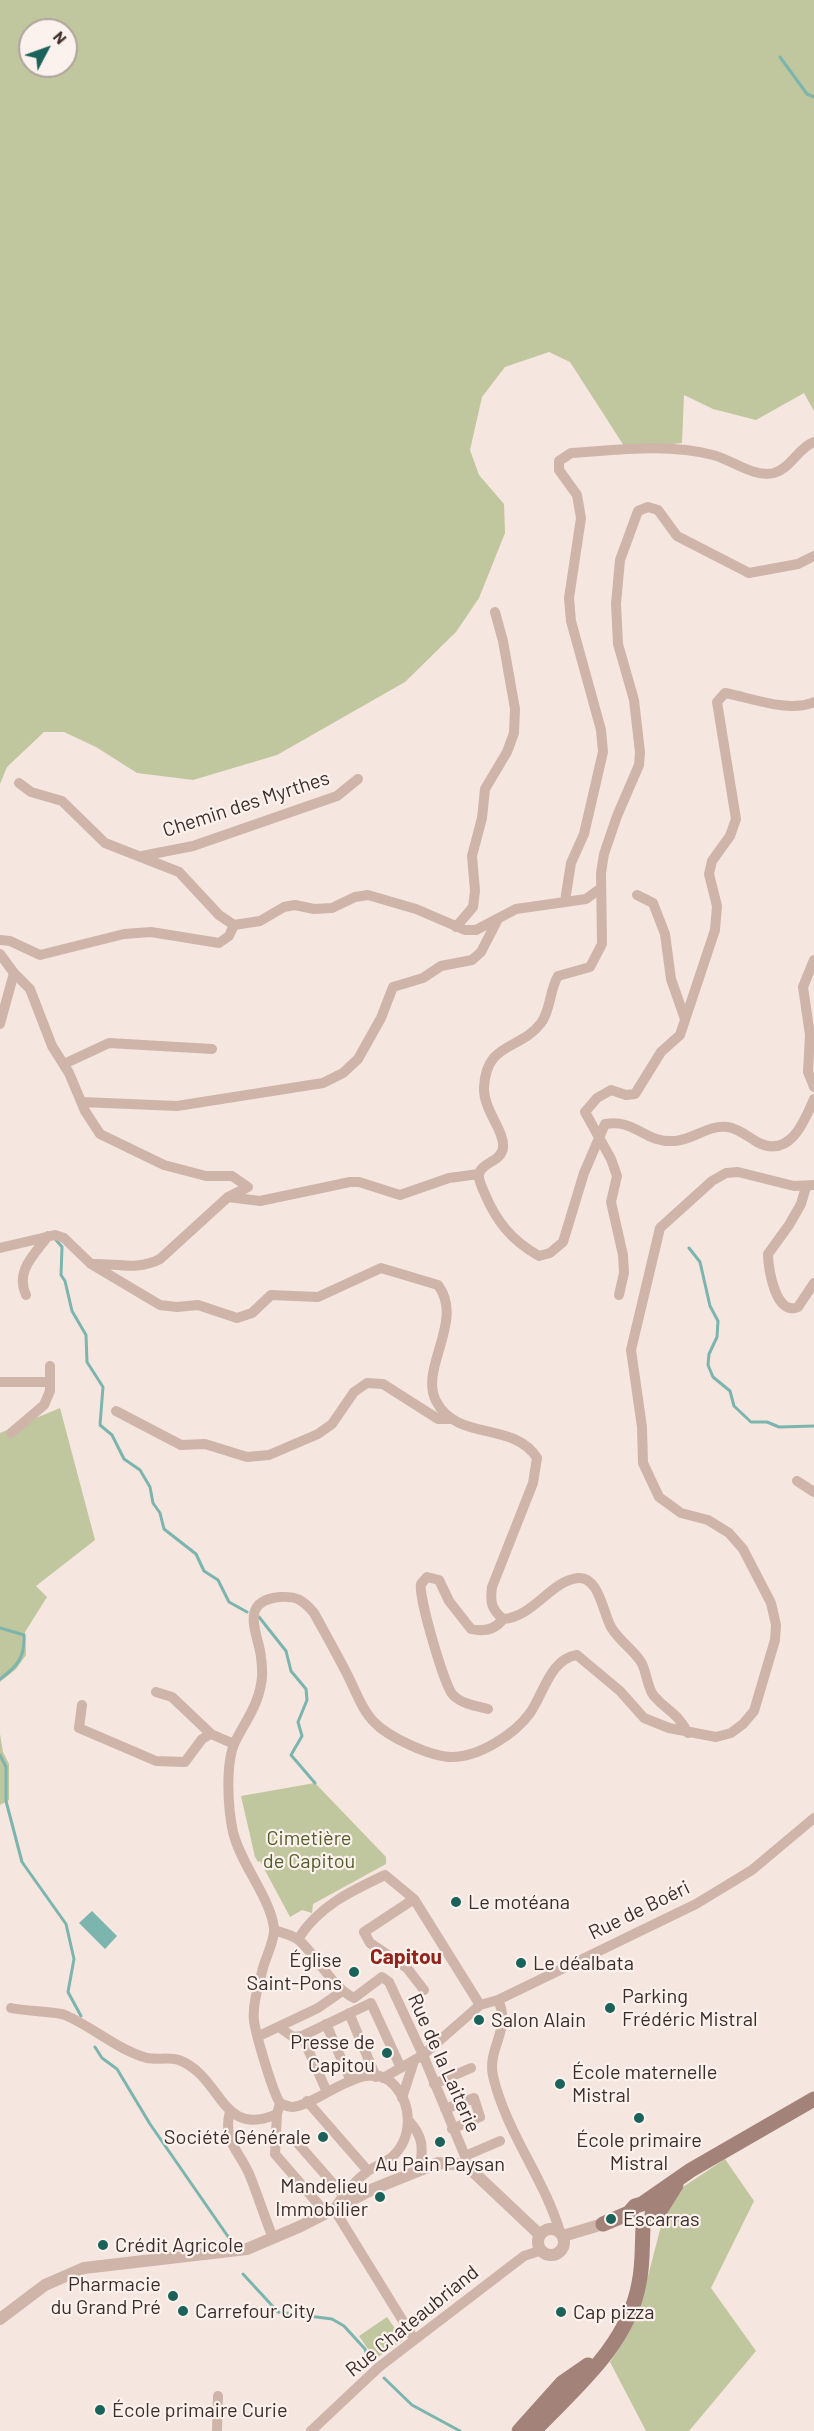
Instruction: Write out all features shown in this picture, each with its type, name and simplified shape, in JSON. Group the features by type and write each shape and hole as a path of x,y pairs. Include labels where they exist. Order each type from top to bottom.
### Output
{"main road":[{"path":"603,2224 629,2213 635,2206 661,2209 668,2196 691,2170 814,2099"},
{"path":"629,2213 632,2224 643,2228 650,2224 647,2209"},
{"path":"534,2431 602,2359 624,2327 640,2281 643,2228"},
{"path":"519,2431 562,2383 585,2366 602,2359"}],"street":[{"path":"565,901 570,863 584,834 603,752 601,730 571,621 569,598 581,518 576,495 559,470 559,461 570,453 661,450 713,455 760,473 775,472 805,446 814,442"},
{"path":"228,1197 260,1201 350,1182 359,1182 400,1195 449,1178 479,1174 484,1167 499,1157 503,1149 502,1140 487,1109 484,1089 492,1058 502,1048 540,1025 558,976 590,967 602,944 601,888 604,854 617,816 639,765 640,752 634,700 618,644 616,604 620,560 638,511 648,507 658,510 677,536 749,573 798,564 814,556"},
{"path":"456,927 472,907 475,891 472,856 482,818 485,789 507,752 514,733 515,709 503,640 495,612"},
{"path":"619,1295 624,1273 623,1255 611,1202 617,1176 585,1112 597,1098 611,1090 626,1095 635,1094 661,1052 680,1035 715,930 717,906 709,874 712,861 730,836 736,819 717,702 725,693 786,705 803,706 814,702"},
{"name":"Chemin des Myrthes","path":"141,856 193,846 337,796 358,779"},
{"path":"19,783 31,792 62,801 105,843 179,872 219,915 234,925 260,921 284,908 295,905 314,909 332,908 355,897 368,895 416,909 456,927 476,930 516,909 586,898 601,888"},
{"path":"637,895 650,900 661,924 666,939 671,979 685,1019"},
{"path":"82,1102 177,1106 292,1089 333,1079 358,1059 381,1018 393,987 423,978 441,966 472,960 481,952 498,918"},
{"path":"0,940 10,941 40,955 123,934 151,932 219,943 229,936 234,925"},
{"path":"0,954 30,989 52,1046 64,1064 92,1124 108,1139 178,1170 206,1176 232,1176 248,1187 228,1197 160,1259 150,1265 140,1267 91,1264"},
{"path":"814,960 803,987 810,1035 808,1072 814,1087"},
{"path":"0,1024 14,973"},
{"path":"64,1064 116,1042 212,1049"},
{"path":"479,1174 493,1215 506,1232 539,1256 550,1253 563,1242 584,1173 605,1124 622,1121 655,1140 677,1141 710,1129 729,1126 763,1145 779,1146 800,1131 814,1100"},
{"path":"414,2339 330,2211 275,2154 279,2109 254,2021 255,2004 274,1930 268,1908 250,1875 233,1832 228,1783 234,1744 246,1725 261,1685 261,1655 252,1620 258,1606 265,1601 293,1596 303,1600 314,1613 374,1722 393,1736 434,1754 451,1757 466,1755 511,1732 531,1712 558,1664 566,1657 577,1655 612,1684 644,1718 688,1733 716,1737 731,1732 743,1724 754,1711 775,1640 776,1625 771,1604 742,1549 729,1533 708,1520 681,1513 659,1497 643,1463 642,1427 631,1350 660,1228 712,1182 726,1173 738,1172 810,1186 801,1204 768,1254 768,1261 778,1299 787,1309 798,1307 814,1283"},
{"path":"26,1295 21,1283 23,1271 48,1236"},
{"path":"0,1248 48,1236 64,1238 91,1264 160,1305 198,1305 237,1318 252,1312 271,1295 318,1297 381,1268 438,1285 445,1301 446,1325 433,1385 435,1399 450,1419"},
{"path":"11,1433 44,1405 50,1391 50,1365"},
{"path":"0,1382 50,1382"},
{"path":"116,1411 181,1444 205,1444 247,1458 269,1455 318,1434 332,1424 354,1392 367,1383 383,1384 438,1419 450,1419 462,1425 525,1443 537,1458 533,1483 492,1587 490,1598 493,1611 503,1619 514,1618 565,1582 585,1578 594,1584 611,1628 640,1661 652,1694 678,1715 688,1733"},
{"path":"797,1481 814,1492"},
{"path":"488,1709 460,1700 448,1687 423,1605 421,1584 428,1577 440,1580 449,1601 471,1629 497,1627 503,1619"},
{"path":"156,1692 172,1697 211,1734 234,1744"},
{"path":"82,1705 79,1728 156,1761 184,1762 202,1739 211,1734"},
{"name":"Rue de Boéri","path":"230,2111 240,2119 259,2122 279,2109 294,2107 351,2081 379,2077 401,2068 419,2058 480,2005 498,2000 696,1904 752,1870 814,1818"},
{"path":"298,1939 310,1921 324,1909 385,1875 414,1899 480,2005"},
{"path":"414,1899 364,1932 370,1942 407,1968 424,1990"},
{"path":"259,2036 318,2008 341,1992 334,1978 298,1939 274,1930"},
{"name":"Rue de la Laiterie","path":"341,1992 354,1998 382,1977 389,1982 419,2058 434,2084 465,2161"},
{"path":"498,2000 504,2012 493,2062 493,2074 515,2134 555,2216 562,2234 564,2244 560,2251 552,2254 542,2250 539,2244 540,2235 549,2229 562,2234 603,2224"},
{"path":"279,2027 293,2037 302,2036 371,2003 401,2068"},
{"path":"11,2008 37,2013 63,2014 147,2058 178,2060 197,2072 230,2111 227,2123 233,2149 249,2173 273,2238"},
{"path":"330,2211 343,2194 368,2171 391,2159 405,2143 408,2120 402,2098 395,2085 379,2077 349,2013"},
{"path":"326,2024 351,2081"},
{"path":"302,2036 327,2092"},
{"path":"402,2098 419,2058"},
{"path":"434,2084 471,2068"},
{"path":"445,2109 474,2098 480,2116 452,2129"},
{"path":"307,2101 368,2171"},
{"path":"408,2120 419,2131 423,2143 420,2169"},
{"path":"294,2139 343,2194"},
{"path":"0,2319 45,2285 84,2268 247,2249 420,2169 438,2163 465,2161 500,2141"},
{"path":"465,2161 540,2235"},
{"name":"Rue Chateaubriand","path":"311,2431 379,2367 414,2339 524,2256 542,2250"},
{"path":"217,2431 218,2396"}],"green space":[{"path":"0,0 814,0 814,411 804,393 756,420 713,409 684,395 682,443 626,449 570,362 549,352 505,367 482,397 470,450 479,475 504,504 505,533 479,598 456,632 405,682 277,755 193,780 137,773 96,747 64,732 44,732 7,767 0,784"},
{"path":"60,1408 95,1540 36,1586 47,1597 25,1632 26,1655 16,1669 0,1682 0,1433"},
{"path":"0,1734 3,1752 9,1764 9,1800 0,1805"},
{"name":"Cimetière de Capitou","path":"315,1783 386,1857 386,1864 313,1904 312,1913 302,1910 290,1917 260,1861 258,1862 255,1857 241,1796"},
{"path":"725,2159 754,2201 711,2288 756,2351 689,2431 646,2431 610,2362 621,2345 643,2295 666,2207 683,2187"},
{"path":"387,2317 403,2340 375,2359 359,2336"}],"water":[{"path":"92,1911 117,1936 105,1949 79,1923"}],"waterway":[{"path":"780,57 807,94 814,97"},
{"path":"56,1240 62,1247 61,1275 65,1281 72,1311 86,1335 87,1362 103,1387 100,1425 112,1435 124,1459 140,1470 150,1487 153,1503 160,1513 164,1529 196,1554 204,1571 218,1580 229,1602 247,1612"},
{"path":"689,1248 700,1262 710,1306 718,1321 717,1337 709,1354 708,1365 713,1377 730,1391 734,1406 751,1422 767,1422 779,1427 814,1426"},
{"path":"259,1617 286,1651 291,1671 306,1689 307,1700 298,1722 302,1736 291,1755 315,1783"},
{"path":"0,1628 24,1635 22,1655 11,1670 0,1679"},
{"path":"0,1755 6,1767 6,1801 22,1862 66,1924 74,1959 68,1992 81,2016"},
{"path":"95,2047 102,2058 117,2069 150,2124 229,2238"},
{"path":"243,2274 278,2312 332,2319 344,2326 365,2349 369,2362"},
{"path":"384,2378 412,2405 460,2431"}],"place":[{"name":"Le motéana","path":"456,1902"},
{"name":"Le déalbata","path":"521,1963"},
{"name":"Église Saint-Pons","path":"354,1972"},
{"name":"Parking Frédéric Mistral","path":"610,2008"},
{"name":"Salon Alain","path":"479,2020"},
{"name":"Presse de Capitou","path":"387,2053"},
{"name":"École maternelle Mistral","path":"560,2084"},
{"name":"École primaire Mistral","path":"639,2118"},
{"name":"Société Générale","path":"323,2137"},
{"name":"Au Pain Paysan","path":"440,2142"},
{"name":"Mandelieu Immobilier","path":"380,2197"},
{"name":"Escarras","path":"611,2219"},
{"name":"Crédit Agricole","path":"103,2245"},
{"name":"Pharmacie du Grand Pré","path":"173,2296"},
{"name":"Carrefour City","path":"183,2311"},
{"name":"Cap pizza","path":"561,2312"},
{"name":"École primaire Curie","path":"100,2410"}],"district":[{"name":"Capitou","path":"406,1957"}]}
